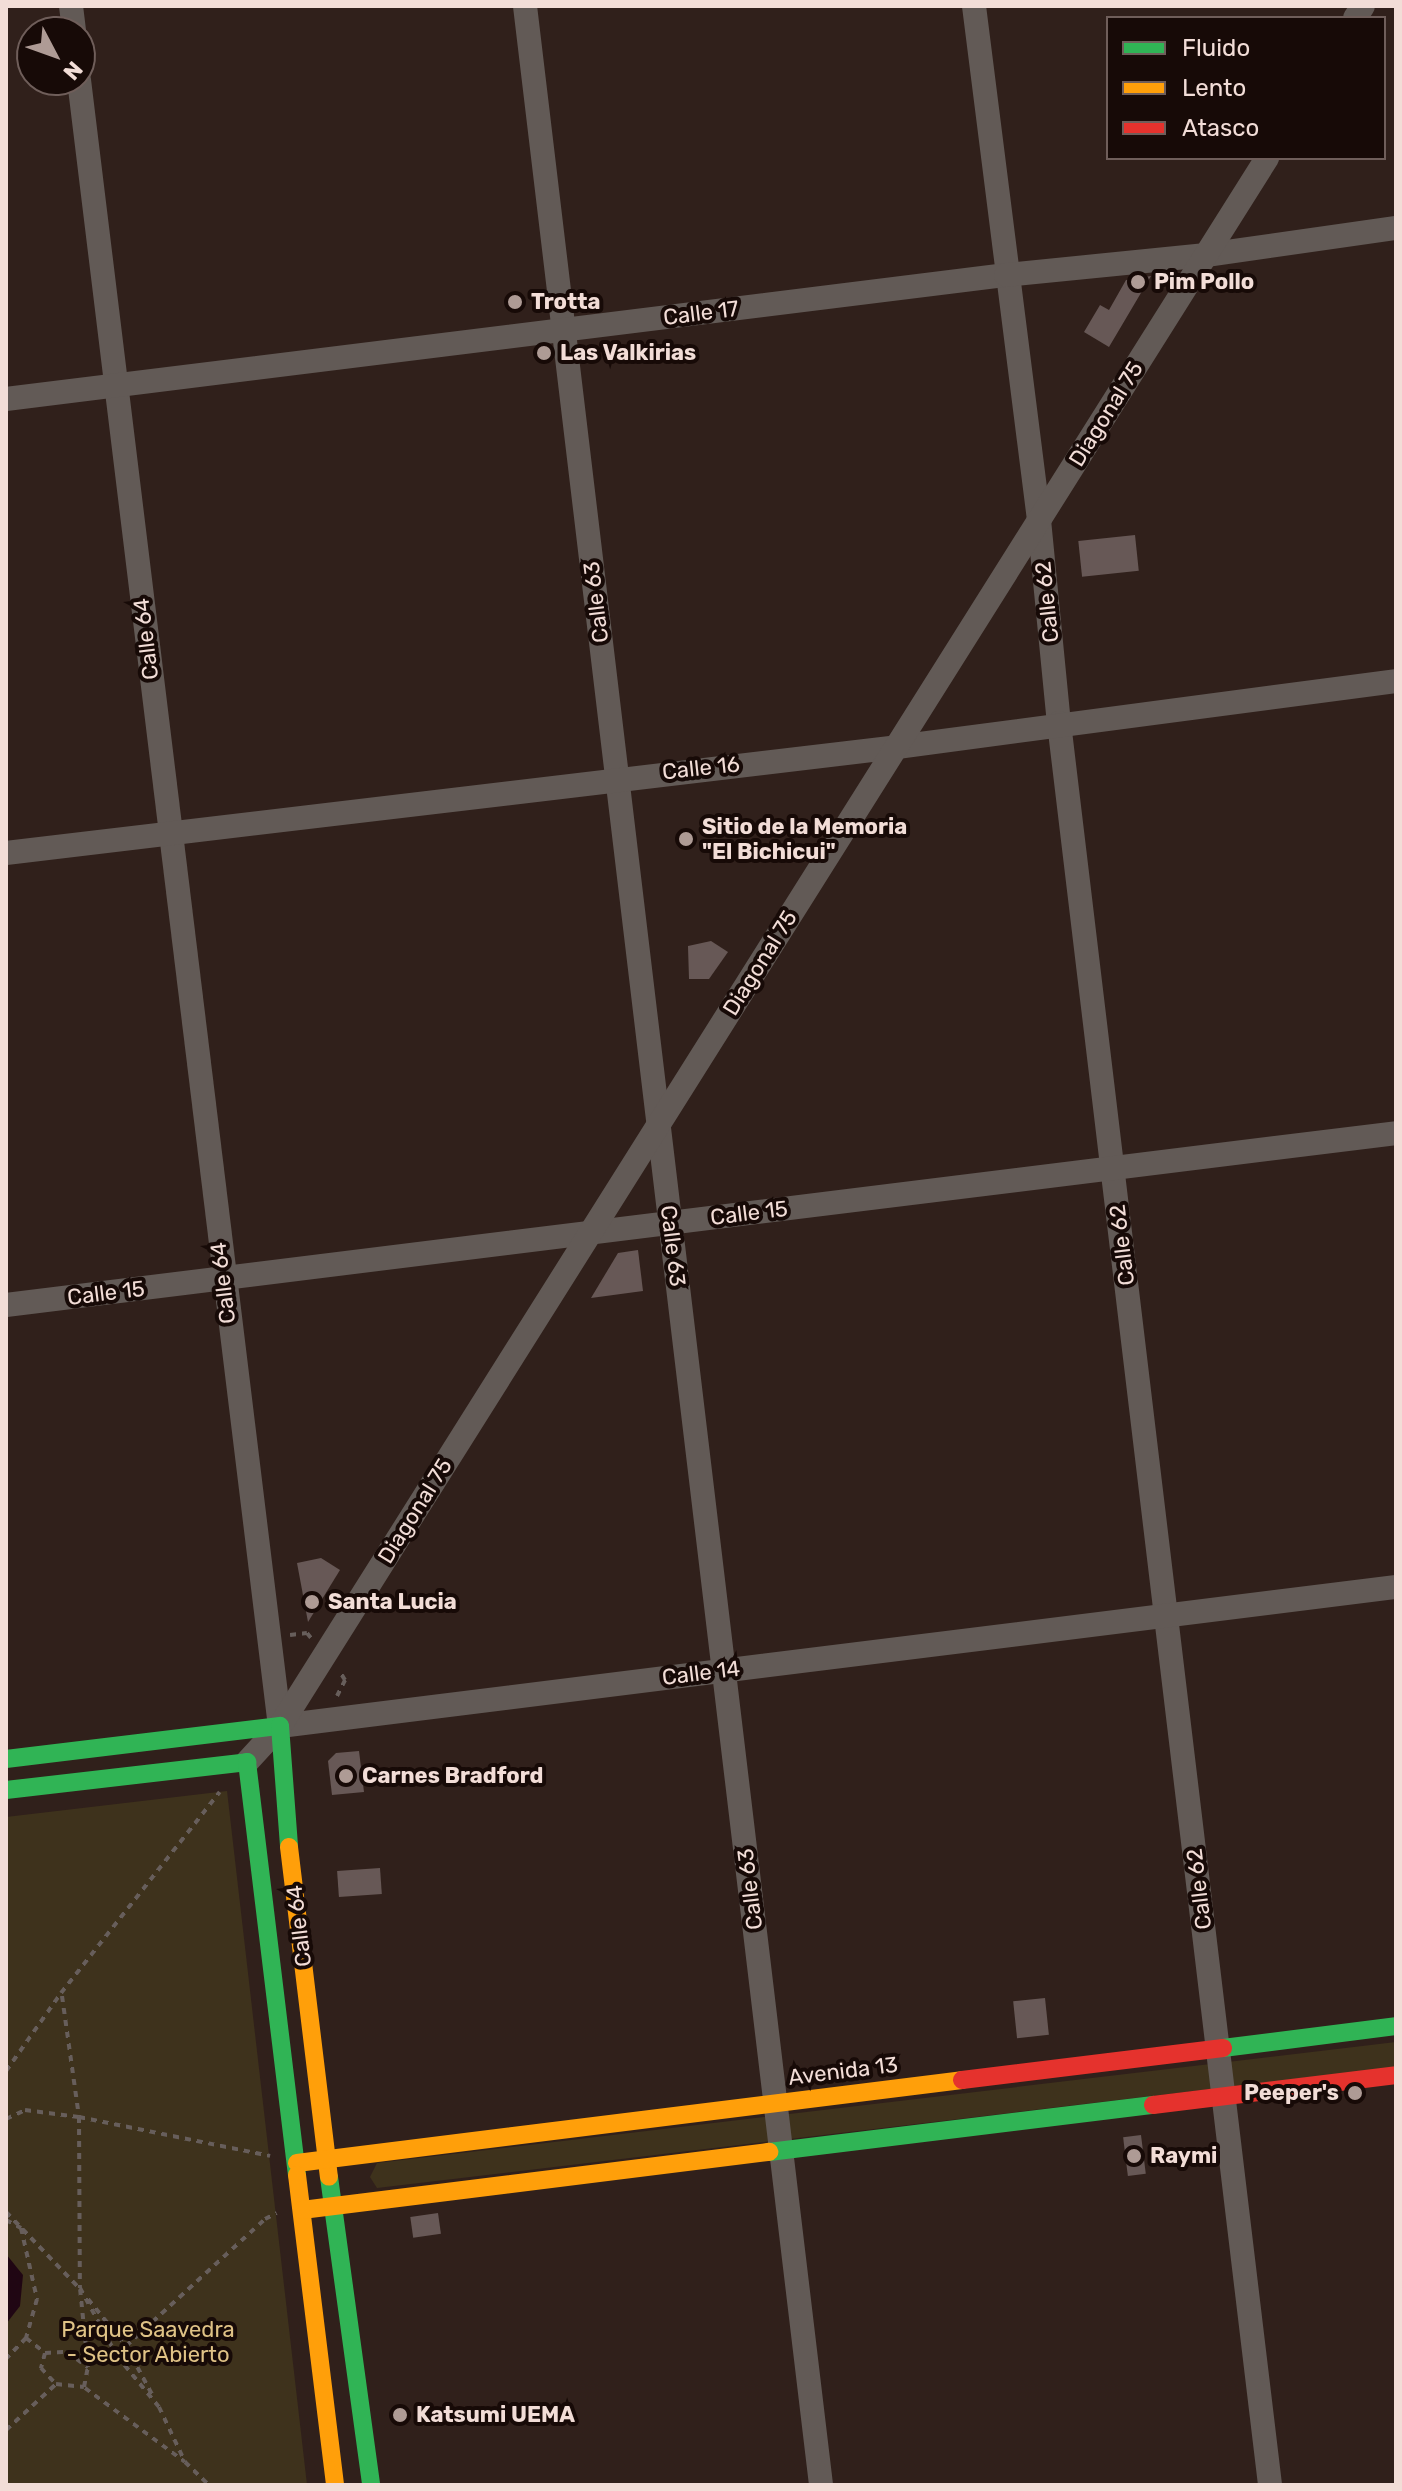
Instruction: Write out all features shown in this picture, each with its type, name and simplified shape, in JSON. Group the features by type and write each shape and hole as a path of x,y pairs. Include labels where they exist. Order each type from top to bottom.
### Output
{"main road":[{"name":"Calle 14","path":"6,1759 280,1726"},
{"name":"Calle 64","path":"280,1726 283,1793 327,2159 371,2485"},
{"name":"Calle 64","path":"247,1762 335,2485"},
{"path":"6,1790 247,1762"},
{"name":"Avenida 13","path":"297,2163 1396,2026"},
{"path":"302,2210 1396,2075"}],"street":[{"name":"Calle 63","path":"525,6 821,2485"},
{"name":"Calle 62","path":"974,6 1039,520 1059,723 1270,2485"},
{"name":"Calle 64","path":"81,96 222,1279 280,1726"},
{"name":"Diagonal 75","path":"247,1762 280,1726 1266,160"},
{"name":"Calle 17","path":"6,399 1006,275 1206,255 1396,228"},
{"name":"Calle 16","path":"6,853 897,747 1059,723 1396,681"},
{"name":"Calle 15","path":"6,1305 1396,1133"},
{"name":"Calle 14","path":"280,1726 1396,1587"}],"path":[{"path":"6,2071 61,1993 223,1787"},
{"path":"61,1993 79,2117 80,2288 88,2367 84,2387"},
{"path":"6,2119 25,2110 79,2117 274,2156"},
{"path":"126,2346 265,2219 281,2211"},
{"path":"6,2212 80,2288 126,2346 185,2462"},
{"path":"6,2220 21,2228 37,2299 26,2338 6,2359"},
{"path":"80,2288 117,2356 159,2407"},
{"path":"26,2338 45,2353 67,2352 88,2367"},
{"path":"45,2353 41,2368 56,2384 84,2387 185,2462 209,2485"},
{"path":"6,2430 56,2384"}],"green space":[{"name":"Parque Saavedra - Sector Abierto","path":"227,1791 307,2485 6,2485 6,1817"},
{"path":"1396,2042 1396,2067 377,2188 370,2177 377,2163"}],"shaded area":[{"path":"6,2254 23,2275 20,2306 6,2324"}],"building":[{"path":"1151,276 1109,347 1084,332 1100,305 1109,310 1126,280"},
{"path":"1135,535 1139,571 1082,577 1078,541"},
{"path":"711,941 728,952 709,979 689,979 688,946"},
{"path":"638,1250 643,1291 591,1298 618,1253"},
{"path":"321,1558 340,1570 308,1622 297,1563"},
{"name":"Carnes Bradford","path":"359,1751 364,1792 332,1795 328,1761 336,1753"},
{"path":"380,1868 382,1894 339,1897 337,1871"},
{"path":"1045,1998 1049,2035 1017,2038 1013,2001"},
{"name":"Raymi","path":"1141,2135 1146,2174 1128,2176 1123,2137"},
{"path":"438,2213 441,2234 413,2238 410,2217"}],"traffic: fast":[{"path":"6,1759 280,1726 289,1847"},
{"path":"6,1790 247,1762 297,2175"},
{"path":"1223,2048 1396,2026"},
{"path":"769,2152 1153,2105"},
{"path":"329,2177 371,2485"}],"traffic: slow":[{"path":"289,1847 329,2177"},
{"path":"297,2163 962,2080"},
{"path":"302,2210 769,2152"},
{"path":"297,2175 335,2485"}],"traffic: jam":[{"path":"962,2080 1223,2048"},
{"path":"1153,2105 1396,2075"}],"place":[{"name":"Pim Pollo","path":"1138,282"},
{"name":"Trotta","path":"515,302"},
{"name":"Las Valkirias","path":"544,353"},
{"name":"Sitio de la Memoria \"El Bichicui\"","path":"686,839"},
{"name":"Santa Lucia","path":"312,1602"},
{"name":"Carnes Bradford","path":"346,1776"},
{"name":"Peeper's","path":"1355,2093"},
{"name":"Raymi","path":"1134,2156"},
{"name":"Katsumi UEMA","path":"400,2415"}]}
